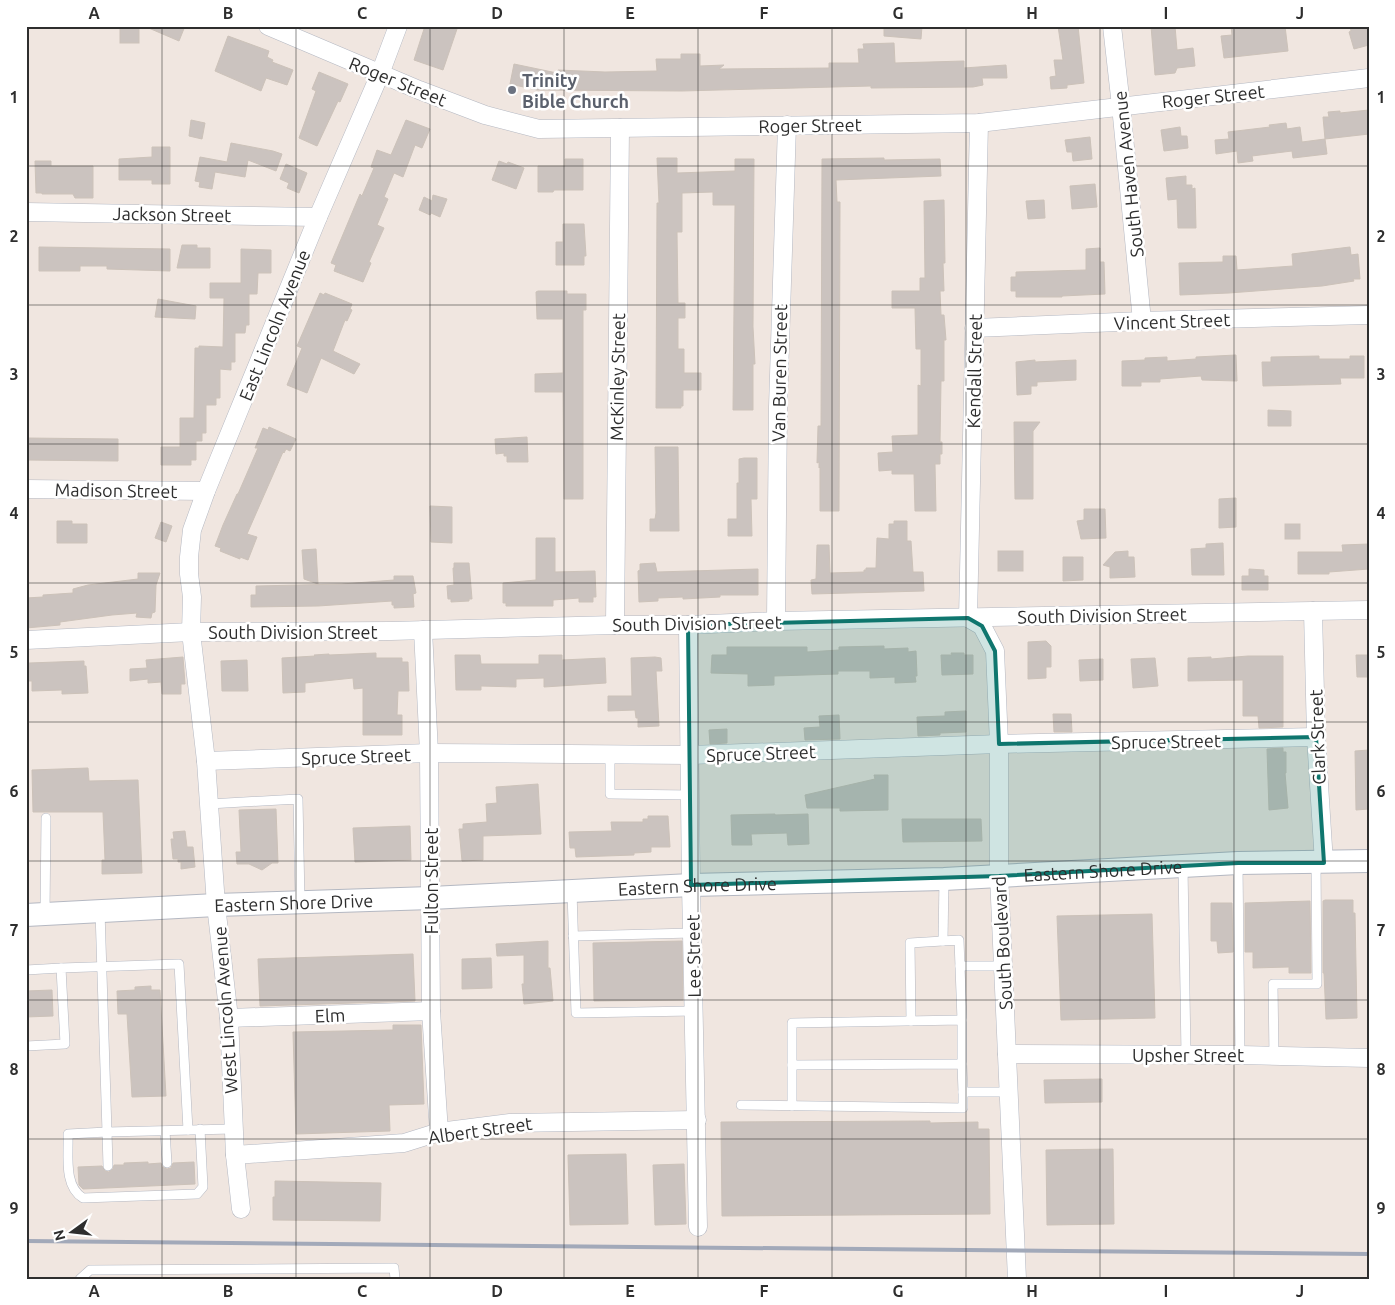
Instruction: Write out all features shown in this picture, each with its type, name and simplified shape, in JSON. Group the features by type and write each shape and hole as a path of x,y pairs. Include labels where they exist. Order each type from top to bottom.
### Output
{"street":[{"name":"Roger Street","path":"268,26 380,74 485,115 539,128 979,123 1369,78"},
{"name":"East Lincoln Avenue","path":"192,632 189,557 192,530 318,217 380,74 398,26"},
{"name":"South Haven Avenue","path":"1112,26 1142,321"},
{"name":"Kendall Street","path":"968,618 979,123"},
{"name":"Van Buren Street","path":"776,620 778,407 787,125"},
{"name":"McKinley Street","path":"615,625 620,128"},
{"name":"Jackson Street","path":"26,212 318,217"},
{"name":"Vincent Street","path":"974,328 1369,315"},
{"name":"Madison Street","path":"26,489 206,492"},
{"name":"South Division Street","path":"26,640 192,632 391,632 615,625 688,625 776,620 1369,610"},
{"name":"Clark Street","path":"1313,611 1320,863"},
{"name":"South Boulevard","path":"968,618 982,626 995,651 998,744 998,876 1017,1279"},
{"name":"Lee Street","path":"688,625 698,1227"},
{"name":"Fulton Street","path":"423,630 430,753 431,1011 439,1132"},
{"name":"West Lincoln Avenue","path":"192,632 206,761 216,905 228,1018 233,1128 241,1209"},
{"name":"Spruce Street","path":"206,761 430,753 690,755 998,744 1316,737"},
{"name":"Eastern Shore Drive","path":"36,914 691,885 944,879 1238,863 1369,861"},
{"name":"Elm","path":"228,1018 431,1011"},
{"name":"Upsher Street","path":"1007,1054 1240,1055 1369,1058"},
{"name":"Albert Street","path":"235,1155 404,1143 439,1132 510,1123 697,1120"}],"lane":[{"path":"610,754 610,794 690,795"},
{"path":"209,804 298,799 300,902"},
{"path":"36,914 46,818"},
{"path":"1238,863 1240,1055"},
{"path":"1274,1056 1273,984 1317,984 1320,863"},
{"path":"1184,866 1186,1055"},
{"path":"943,941 944,879"},
{"path":"572,891 576,1013 694,1011"},
{"path":"100,911 108,1166"},
{"path":"573,936 692,933"},
{"path":"741,1105 963,1108 959,940 910,943 911,1020"},
{"path":"26,970 179,964 188,1130"},
{"path":"960,966 1003,966"},
{"path":"26,1046 65,1044 61,968"},
{"path":"792,1106 792,1023 962,1020"},
{"path":"792,1065 962,1064"},
{"path":"963,1092 1009,1092"},
{"path":"200,1129 203,1187 197,1194 169,1195 109,1192 83,1198 76,1193 70,1182 68,1134 107,1132 165,1131 200,1129 233,1128"},
{"path":"165,1131 167,1163"},
{"path":"168,1185 169,1195"},
{"path":"80,1279 90,1270 394,1268 395,1279"}],"highlighted area":[{"path":"968,618 982,626 995,651 999,744 1316,737 1324,863 1238,863 999,876 691,885 688,625"}],"building":[{"path":"120,26 139,26 139,43 120,43"},
{"path":"144,26 185,26 179,41"},
{"path":"425,26 458,26 443,70 414,60"},
{"path":"884,26 922,26 921,39 884,36"},
{"path":"1058,26 1078,26 1084,83 1067,85 1067,88 1051,89 1050,77 1056,76 1054,60 1063,60"},
{"path":"1151,26 1175,26 1177,50 1193,48 1195,66 1177,68 1175,73 1155,75"},
{"path":"1231,26 1245,26 1245,28 1285,26 1288,51 1224,58 1221,36 1232,35"},
{"path":"1350,26 1369,26 1369,45 1354,49 1349,32 1351,31"},
{"path":"228,36 269,51 267,57 273,60 272,62 293,70 287,85 266,78 261,91 215,71"},
{"path":"894,43 895,63 964,61 964,68 1006,65 1007,78 982,78 983,85 973,87 871,88 871,86 682,91 537,90 510,84 514,64 557,73 558,70 605,72 657,71 656,59 681,59 681,54 700,54 700,66 724,65 719,69 829,68 829,63 859,63 858,49 864,49 863,44"},
{"path":"319,72 348,84 317,146 299,138 316,91 312,89"},
{"path":"1369,110 1369,134 1325,139 1323,117 1329,117 1328,112 1340,111 1340,113"},
{"path":"191,120 205,123 202,139 189,136"},
{"path":"406,120 430,129 422,148 415,145 403,177 394,173 384,197 388,199 377,225 384,228 369,262 371,263 363,282 334,271 336,265 331,263 360,194 362,196 374,168 371,167 377,150 391,155"},
{"path":"1286,123 1287,129 1300,127 1302,142 1325,139 1327,154 1293,158 1292,151 1252,156 1253,161 1238,163 1237,151 1216,154 1215,140 1229,139 1228,132"},
{"path":"1180,127 1181,136 1187,136 1188,148 1164,151 1161,130"},
{"path":"1090,137 1092,159 1073,161 1072,152 1067,152 1065,140"},
{"path":"231,143 282,154 276,171 248,160 245,177 215,172 212,189 199,187 200,182 195,181 200,157 227,162"},
{"path":"152,147 170,147 170,184 152,184 152,180 119,180 119,159 152,157"},
{"path":"657,158 677,158 677,173 735,171 735,159 754,159 753,327 755,364 753,364 753,410 733,410 735,205 713,205 713,192 682,193 682,232 677,232 678,303 685,303 685,318 678,318 678,349 684,349 684,373 701,373 701,390 683,390 683,406 681,408 656,408 657,203 659,203"},
{"path":"884,158 884,160 940,159 941,176 836,180 837,202 840,202 839,511 820,511 820,467 819,462 817,463 818,426 821,426 822,159"},
{"path":"565,159 583,159 583,190 538,192 538,166 565,166"},
{"path":"35,161 51,161 51,166 93,166 93,198 75,198 73,194 36,193"},
{"path":"499,161 524,168 516,189 492,180"},
{"path":"286,164 307,173 299,193 287,188 289,183 280,179"},
{"path":"1186,176 1186,185 1192,185 1192,189 1195,188 1196,228 1178,228 1177,199 1168,200 1166,178"},
{"path":"1095,184 1097,207 1072,209 1070,186"},
{"path":"433,195 447,199 440,217 419,210 424,197 432,201"},
{"path":"944,200 944,291 940,291 941,315 944,315 946,340 944,340 944,381 941,381 940,442 942,442 942,454 940,454 940,464 935,464 936,511 915,511 914,474 892,474 892,470 879,471 878,453 893,452 892,436 918,435 918,385 921,386 921,349 916,349 915,308 892,308 892,291 920,291 920,278 925,278 924,201"},
{"path":"1044,200 1045,218 1028,219 1026,201"},
{"path":"563,224 584,224 586,256 584,256 584,265 556,265 556,242 563,242"},
{"path":"182,245 197,245 197,248 210,248 210,268 177,268"},
{"path":"39,247 170,249 170,271 80,266 80,271 39,271"},
{"path":"1350,247 1351,255 1358,254 1360,279 1353,279 1354,281 1322,286 1180,295 1179,263 1223,262 1223,256 1236,256 1237,270 1293,266 1292,254"},
{"path":"1100,248 1100,262 1104,262 1105,294 1062,297 1016,297 1016,291 1011,291 1011,277 1016,277 1016,272 1086,270 1086,249"},
{"path":"241,249 271,250 271,273 258,273 257,294 249,294 249,325 246,325 245,333 235,333 235,362 231,362 231,370 220,369 220,398 216,398 216,405 206,405 206,433 202,433 202,441 196,441 196,460 191,460 191,465 161,465 161,447 180,447 180,418 194,418 195,348 199,348 199,346 223,347 224,298 210,298 210,283 241,283"},
{"path":"567,291 567,294 586,294 586,310 583,310 583,499 564,499 563,392 535,392 535,374 563,373 563,319 537,319 536,292"},
{"path":"320,293 324,295 325,293 352,304 350,309 352,310 347,321 345,320 333,351 360,364 354,374 321,358 307,393 287,385 302,348 297,346"},
{"path":"158,299 196,306 195,319 155,317"},
{"path":"1236,355 1237,381 1202,380 1201,376 1160,379 1160,382 1141,382 1141,386 1122,386 1122,361 1167,357 1167,361"},
{"path":"1319,356 1319,359 1350,359 1350,356 1364,356 1364,378 1340,378 1341,384 1263,386 1262,362 1271,362 1271,357"},
{"path":"1035,360 1035,362 1076,360 1076,380 1037,382 1037,386 1031,386 1031,394 1017,395 1016,362"},
{"path":"1268,410 1291,411 1291,426 1268,426"},
{"path":"1014,422 1040,422 1033,431 1033,499 1015,499"},
{"path":"269,427 296,439 290,451 286,449 283,452 247,534 257,537 248,560 240,557 240,559 220,551 221,548 215,546 258,448 255,448 263,428 268,430"},
{"path":"527,437 528,462 507,462 507,456 504,456 504,453 496,454 495,439"},
{"path":"26,438 118,439 118,461 26,460"},
{"path":"655,447 678,447 679,531 650,531 650,519 655,519 656,513"},
{"path":"757,458 757,499 751,499 752,536 728,536 728,519 737,519 739,459"},
{"path":"1236,498 1236,527 1219,528 1219,499"},
{"path":"430,506 452,507 452,543 431,542"},
{"path":"1084,509 1105,509 1106,538 1081,539 1077,521 1084,520"},
{"path":"57,521 87,524 87,543 57,543"},
{"path":"894,521 907,521 907,541 911,541 913,572 923,572 924,591 812,594 811,580 816,579 817,545 829,545 830,573 864,572 866,568 876,568 877,538 889,539 889,524 894,524"},
{"path":"161,522 172,526 166,542 155,538"},
{"path":"1285,524 1300,524 1300,539 1285,539"},
{"path":"536,538 555,538 555,572 595,571 596,597 593,597 593,602 579,602 579,598 553,600 553,606 506,606 506,603 503,603 503,583 536,580"},
{"path":"1223,543 1224,575 1192,575 1191,549 1206,548 1206,544"},
{"path":"1369,544 1369,569 1329,572 1329,574 1298,574 1298,552 1343,552 1342,545"},
{"path":"316,549 318,584 304,579 302,550"},
{"path":"998,551 1023,551 1023,571 998,571"},
{"path":"1128,551 1128,557 1134,557 1135,577 1110,578 1110,567 1103,565 1115,552"},
{"path":"1063,557 1083,557 1083,580 1063,581"},
{"path":"454,563 469,563 472,599 469,599 469,601 451,602 451,599 448,599 447,586 454,585"},
{"path":"655,563 657,572 758,569 758,595 720,595 720,597 683,599 683,597 658,598 658,601 639,602 638,571 640,570 640,564"},
{"path":"1249,569 1264,570 1264,576 1268,576 1268,590 1242,590 1242,576 1249,576"},
{"path":"138,573 160,573 156,585 155,612 152,613 151,618 136,617 137,613 112,615 60,622 60,625 26,628 26,598 73,593 73,589 88,585 138,579"},
{"path":"394,576 413,576 416,593 413,594 414,607 394,608 392,601 318,606 251,607 251,595 256,595 256,586 342,584 394,580"},
{"path":"1046,641 1051,646 1051,667 1046,667 1046,678 1028,679 1028,642"},
{"path":"884,646 884,649 908,648 908,652 916,651 916,682 895,683 895,677 870,678 870,671 838,671 838,674 774,676 774,685 748,686 748,674 711,673 712,655 727,655 727,647 807,647 807,652 839,650 839,647"},
{"path":"376,653 376,658 402,658 402,662 408,662 409,691 398,691 397,715 402,715 402,735 363,735 363,688 354,689 353,678 305,683 305,692 283,693 282,658"},
{"path":"951,653 973,655 973,674 942,675 941,655 952,655"},
{"path":"455,655 480,655 481,664 539,664 539,655 562,655 562,660 605,658 606,683 544,687 544,678 516,679 516,687 481,686 481,690 456,690"},
{"path":"1356,655 1369,655 1369,677 1357,677"},
{"path":"1283,656 1283,727 1259,728 1258,716 1243,716 1243,680 1188,681 1188,658 1211,657 1211,659"},
{"path":"183,657 185,684 181,684 181,694 162,694 161,682 148,683 148,679 130,681 130,669 147,668 146,660"},
{"path":"631,658 661,658 662,671 656,671 659,726 638,727 638,718 636,718 635,710 608,711 608,696 632,696"},
{"path":"1155,658 1158,686 1133,688 1131,659"},
{"path":"1103,659 1103,680 1080,681 1079,660"},
{"path":"247,660 248,691 222,691 221,661"},
{"path":"84,661 88,693 62,694 62,690 32,691 32,681 27,681 29,663"},
{"path":"966,711 966,732 918,736 917,717 945,716 945,712"},
{"path":"1053,714 1071,714 1072,732 1054,732"},
{"path":"839,715 840,739 805,740 804,728 820,727 819,716"},
{"path":"727,729 727,743 710,744 709,730"},
{"path":"1283,748 1283,752 1286,752 1285,773 1288,808 1269,810 1267,749"},
{"path":"1369,750 1369,809 1356,810 1355,751"},
{"path":"88,768 89,781 138,780 142,873 102,874 102,860 105,860 103,812 33,812 32,770"},
{"path":"874,775 888,775 888,810 840,811 840,808 807,808 805,795 875,779"},
{"path":"538,784 541,834 483,836 483,860 462,861 459,829 463,829 463,824 487,822 486,804 497,803 496,787"},
{"path":"276,809 278,863 272,863 262,870 249,864 237,864 236,852 241,852 239,810"},
{"path":"808,814 809,844 788,845 787,833 751,834 752,845 732,845 731,815"},
{"path":"648,816 668,816 670,847 651,847 651,852 634,853 634,855 576,857 575,848 570,848 569,832 612,831 611,822 643,822 643,819 648,819"},
{"path":"902,819 981,819 982,841 903,842"},
{"path":"410,826 411,860 355,862 353,828"},
{"path":"185,831 187,847 193,847 195,867 181,869 181,862 178,862 178,859 173,859 171,839 174,839 173,832"},
{"path":"1353,900 1353,913 1355,913 1357,1018 1326,1019 1323,973 1323,901"},
{"path":"1310,901 1311,973 1289,973 1289,967 1253,968 1253,952 1245,952 1245,903"},
{"path":"1211,903 1232,903 1233,952 1218,953 1217,941 1211,941"},
{"path":"1152,914 1155,1018 1061,1020 1057,916"},
{"path":"548,941 548,968 550,968 553,1001 524,1004 522,984 524,984 524,955 497,956 496,944"},
{"path":"682,941 683,1000 594,1001 593,943"},
{"path":"413,954 415,1001 260,1006 258,959"},
{"path":"491,958 492,988 462,989 462,959"},
{"path":"151,986 151,990 160,990 166,1096 132,1097 127,1014 118,1014 117,991 135,990 135,987"},
{"path":"52,990 53,1016 26,1017 26,991"},
{"path":"393,1025 421,1025 424,1104 389,1105 390,1131 296,1134 293,1032 393,1030"},
{"path":"1102,1079 1102,1102 1045,1103 1044,1080"},
{"path":"930,1121 930,1123 978,1122 978,1129 989,1129 990,1214 722,1216 721,1122"},
{"path":"1113,1149 1114,1224 1047,1225 1046,1150"},
{"path":"626,1154 628,1224 570,1225 568,1155"},
{"path":"148,1162 148,1164 161,1163 162,1167 167,1169 171,1168 173,1163 194,1162 195,1184 83,1189 79,1185 78,1167 102,1166 105,1171 109,1172 113,1169 114,1165"},
{"path":"684,1164 686,1224 655,1225 653,1165"},
{"path":"275,1181 381,1183 380,1221 273,1220"}],"railway":[{"path":"26,1241 1369,1254"}],"place":[{"name":"Trinity Bible Church","path":"512,90"}]}
